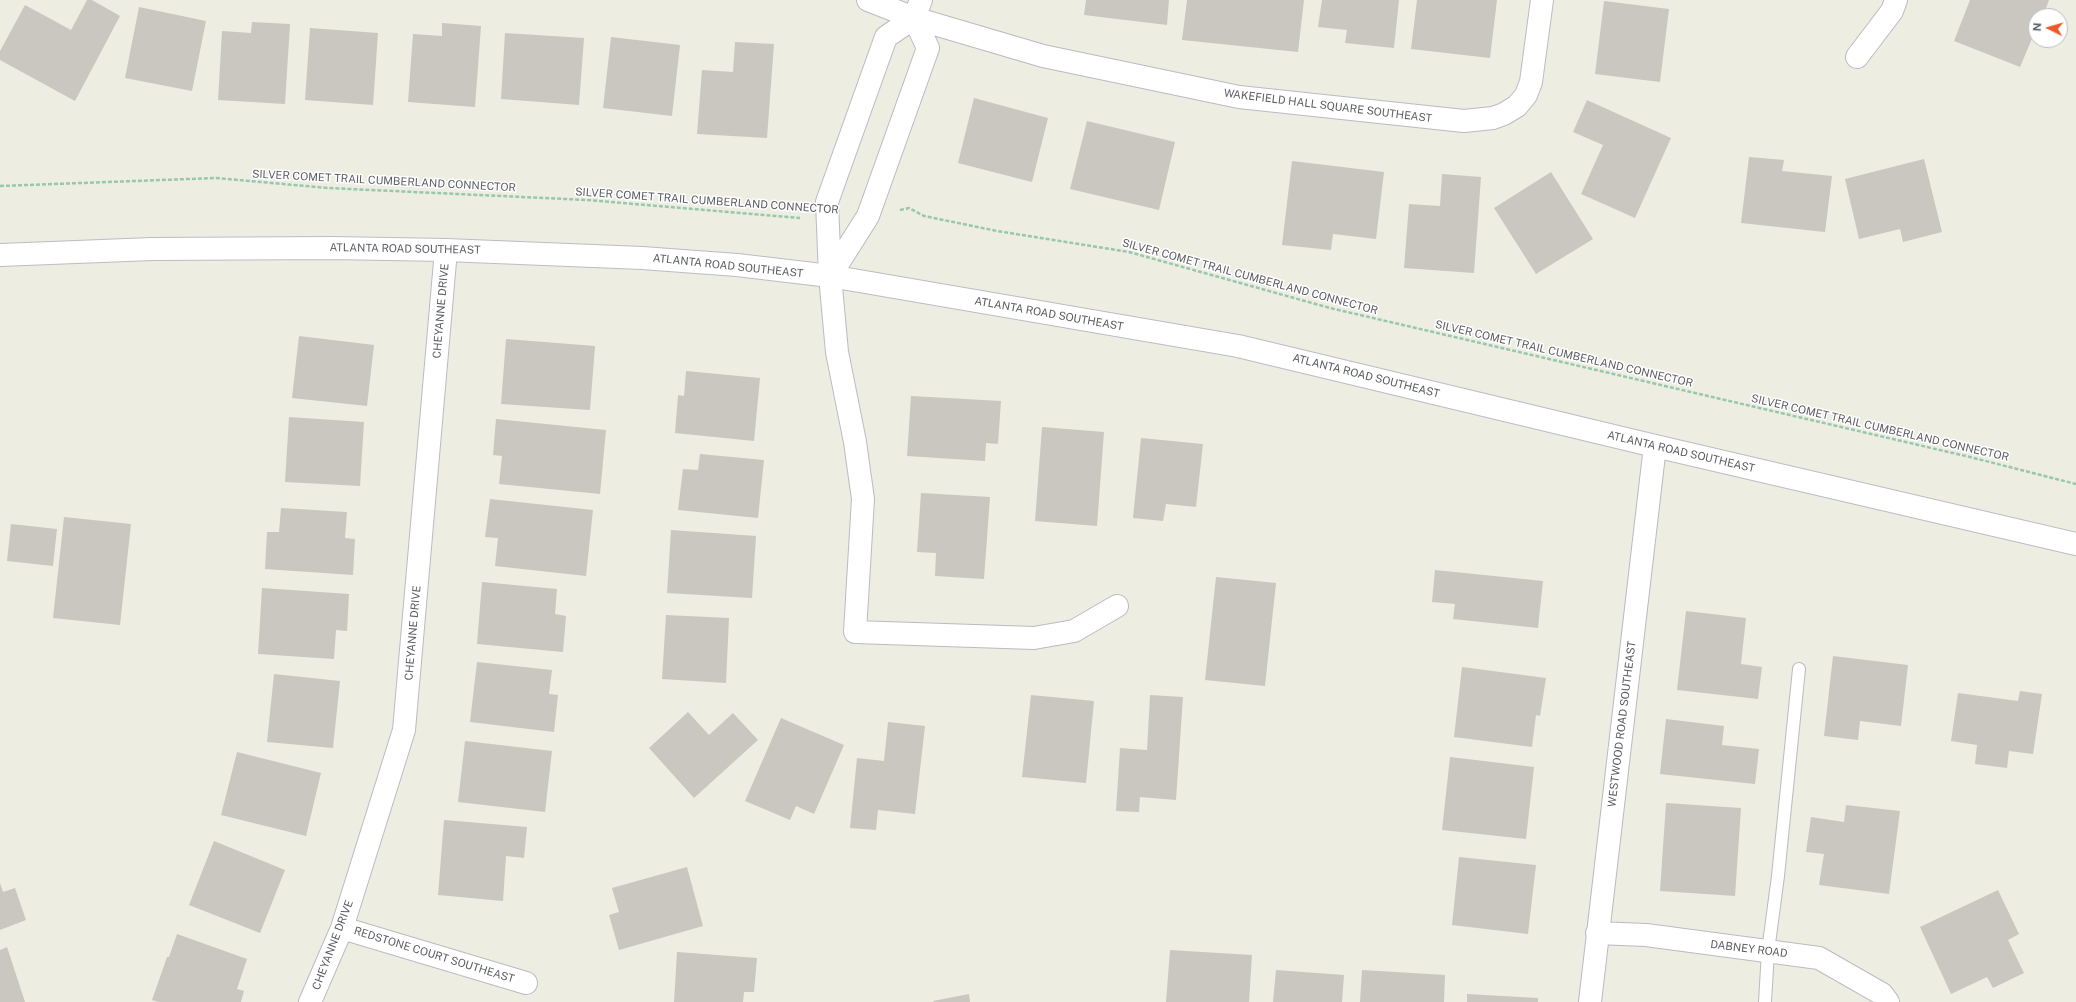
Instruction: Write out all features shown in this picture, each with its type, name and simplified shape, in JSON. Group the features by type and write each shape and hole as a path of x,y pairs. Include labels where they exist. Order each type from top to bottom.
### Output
{"street":[{"name":"WAKEFIELD HALL SQUARE SOUTHEAST","path":"868,0 917,9 1043,56 1239,97 1464,121 1493,118 1504,114 1517,106 1526,95 1531,82 1542,0"},
{"path":"1857,57 1892,11 1896,0"},
{"path":"830,276 868,216 928,48 917,9 886,37 827,202 830,276 837,352 855,442 863,498 855,632 1034,638 1074,631 1117,606"},
{"name":"ATLANTA ROAD SOUTHEAST","path":"0,255 152,249 332,248 446,250 642,258 736,265 830,276 1238,346 1655,446 2076,544"},
{"name":"CHEYANNE DRIVE","path":"310,1002 342,928 404,730 446,250"},
{"name":"WESTWOOD ROAD SOUTHEAST","path":"1590,1002 1655,446"},
{"name":"REDSTONE COURT SOUTHEAST","path":"342,928 526,982"},
{"name":"DABNEY ROAD","path":"1597,933 1646,935 1819,958 1882,994 1888,1002"}],"lane":[{"path":"1765,1002 1768,951 1778,876 1798,669"}],"path":[{"name":"SILVER COMET TRAIL CUMBERLAND CONNECTOR","path":"0,186 216,178 328,188 587,200 828,219"},
{"name":"SILVER COMET TRAIL CUMBERLAND CONNECTOR","path":"868,216 908,208 924,216 997,231 1129,252 1330,308 1970,457 2076,484"}],"building":[{"path":"87,0 92,0 120,16 75,101 0,60 0,51 25,5 71,30"},
{"path":"1086,0 1169,0 1167,25 1084,15"},
{"path":"1187,0 1304,0 1298,52 1182,40"},
{"path":"1322,0 1399,0 1394,48 1345,43 1347,30 1318,27"},
{"path":"1417,0 1497,0 1490,58 1411,49"},
{"path":"1970,0 2049,0 2046,8 2028,8 2028,48 2020,67 1954,41"},
{"path":"1604,1 1669,9 1660,82 1595,74"},
{"path":"139,7 206,21 192,91 125,78"},
{"path":"252,22 290,24 285,104 218,100 222,31 251,33"},
{"path":"442,23 481,26 475,107 408,102 413,34 442,36"},
{"path":"310,28 378,33 373,105 305,100"},
{"path":"505,33 584,38 579,105 501,99"},
{"path":"611,37 680,45 672,116 603,108"},
{"path":"735,42 774,44 767,138 697,134 702,70 733,72"},
{"path":"974,98 1048,118 1032,182 958,163"},
{"path":"1587,100 1671,138 1635,218 1581,194 1603,145 1573,132"},
{"path":"1087,121 1175,142 1159,210 1070,189"},
{"path":"1749,157 1784,160 1782,171 1832,176 1825,232 1741,223"},
{"path":"1924,159 1942,232 1903,242 1900,229 1859,239 1845,179"},
{"path":"1292,161 1384,172 1376,239 1333,234 1331,250 1282,245"},
{"path":"1551,172 1593,239 1536,274 1494,208"},
{"path":"1442,174 1481,177 1474,273 1404,268 1409,204 1440,206"},
{"path":"299,336 374,345 367,406 292,398"},
{"path":"506,339 595,346 590,410 501,404"},
{"path":"686,371 760,378 754,441 675,433 678,395 684,396"},
{"path":"911,396 1001,401 998,444 986,443 985,461 907,456"},
{"path":"289,417 364,422 360,486 285,482"},
{"path":"496,419 606,430 600,494 499,484 502,456 493,455"},
{"path":"1042,427 1104,432 1097,526 1035,521"},
{"path":"1141,438 1203,444 1196,507 1166,504 1163,521 1133,518"},
{"path":"700,454 764,460 758,518 678,510 683,469 698,470"},
{"path":"921,493 990,497 984,579 935,576 936,553 917,552"},
{"path":"490,499 593,510 586,576 495,566 498,538 485,537"},
{"path":"281,508 347,512 345,538 355,539 353,575 265,569 267,532 279,532"},
{"path":"64,517 131,524 120,625 53,618"},
{"path":"11,524 57,529 53,566 7,561"},
{"path":"671,530 756,536 752,598 667,593"},
{"path":"1435,570 1543,581 1538,628 1453,619 1455,604 1432,602"},
{"path":"1216,577 1276,583 1265,686 1205,680"},
{"path":"482,582 557,589 555,614 566,616 563,652 477,644"},
{"path":"262,588 349,594 347,631 336,630 334,659 258,654"},
{"path":"1686,611 1746,618 1741,664 1762,667 1758,699 1677,690"},
{"path":"666,615 729,618 726,683 662,679"},
{"path":"1833,656 1908,665 1901,726 1860,721 1858,740 1824,736"},
{"path":"477,662 552,670 549,694 558,695 554,732 470,722"},
{"path":"1462,667 1546,678 1540,716 1536,715 1532,747 1454,737"},
{"path":"274,674 340,681 333,748 267,742"},
{"path":"2020,691 2042,694 2033,754 2009,751 2007,768 1975,764 1977,745 1951,741 1958,693 2018,701"},
{"path":"1031,695 1094,701 1086,783 1022,777"},
{"path":"1150,695 1183,697 1176,800 1140,797 1139,812 1116,811 1120,748 1147,750"},
{"path":"688,712 709,735 733,713 758,740 694,798 649,748"},
{"path":"781,718 844,745 814,814 796,806 790,820 745,801"},
{"path":"1666,719 1724,726 1722,745 1759,749 1755,784 1660,774"},
{"path":"888,722 925,726 915,814 878,810 876,830 850,828 857,758 884,761"},
{"path":"465,741 552,751 545,812 458,802"},
{"path":"237,752 321,773 306,836 221,815"},
{"path":"1450,757 1534,767 1526,839 1442,830"},
{"path":"1666,803 1741,808 1735,896 1660,891"},
{"path":"1846,805 1900,811 1889,894 1819,885 1824,854 1806,852 1811,817 1844,822"},
{"path":"444,820 527,827 524,858 506,856 503,901 438,895"},
{"path":"214,841 285,870 260,933 189,905"},
{"path":"1459,857 1536,865 1528,934 1452,925"},
{"path":"687,867 703,926 619,950 609,915 619,912 612,888"},
{"path":"0,883 3,892 15,888 26,920 0,930"},
{"path":"1998,890 2019,934 2008,940 2024,973 1993,988 1987,977 1951,994 1920,927"},
{"path":"177,934 247,959 237,989 244,991 241,1002 159,1002 152,1000 167,957 169,957"},
{"path":"7,947 25,1002 0,1002 0,950"},
{"path":"1170,950 1252,955 1249,1002 1166,1002"},
{"path":"677,952 757,958 754,992 744,992 743,1002 674,1002"},
{"path":"1276,970 1344,975 1342,1002 1273,1002"},
{"path":"1362,970 1445,975 1444,1002 1360,1002"},
{"path":"969,994 970,1002 933,1001"},
{"path":"1467,994 1538,998 1538,1002 1467,1002"}]}
